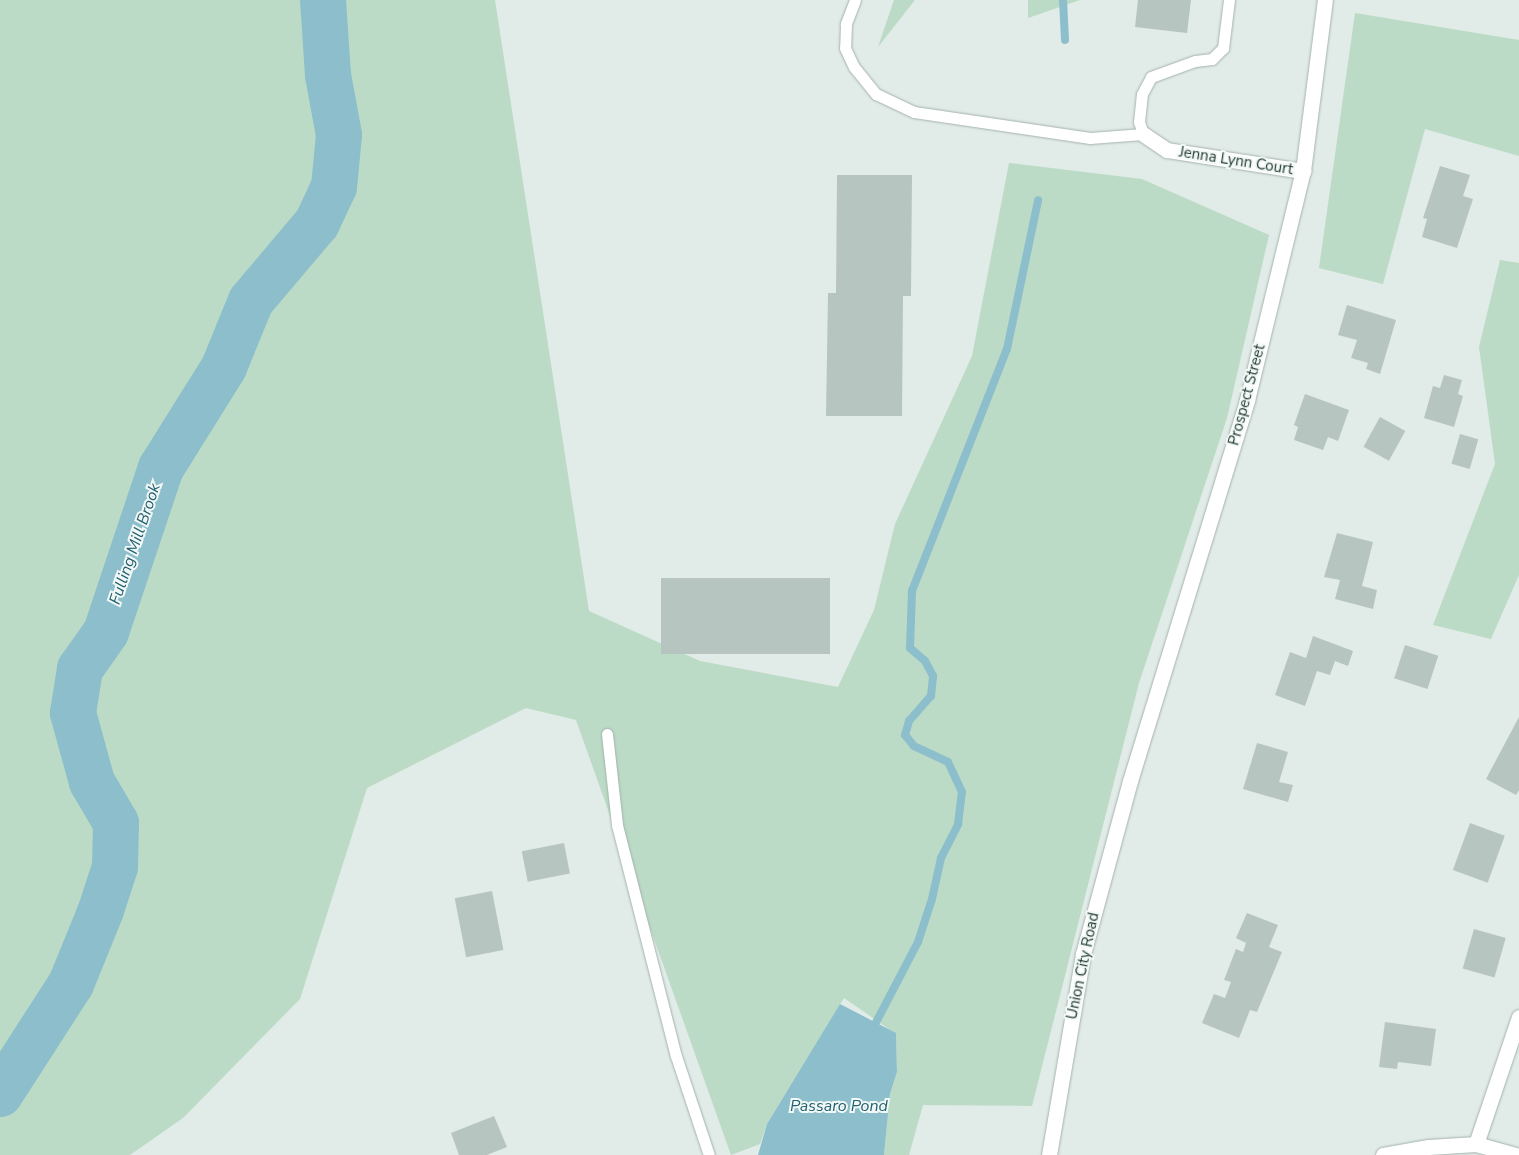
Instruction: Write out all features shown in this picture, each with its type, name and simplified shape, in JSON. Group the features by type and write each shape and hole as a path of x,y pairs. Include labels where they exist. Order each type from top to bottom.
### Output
{"main road":[{"name":"Prospect Street","path":"1130,781 1247,400 1303,171 1326,0"},
{"name":"Jenna Lynn Court","path":"1143,134 1167,150 1303,171"},
{"name":"Union City Road","path":"1049,1155 1083,954 1130,781"},
{"path":"1476,1144 1519,1017"},
{"path":"1383,1155 1476,1144 1516,1155"}],"lane":[{"path":"855,0 846,24 844,48 854,67 876,94 914,112 1090,138 1143,134 1139,122 1142,94 1151,77 1195,61 1212,59 1222,48 1229,0"},
{"path":"607,734 617,825 676,1056 709,1155"}],"green space":[{"path":"0,0 495,0 589,611 700,661 838,687 874,610 895,524 972,356 1009,163 1142,179 1269,235 1227,418 1139,683 1032,1106 923,1105 909,1155 884,1155 890,1094 897,1072 896,1034 844,998 767,1124 760,1144 731,1155 576,720 526,708 367,788 300,999 183,1118 130,1155 0,1155"},
{"path":"894,0 915,0 878,47"},
{"path":"1028,0 1080,0 1028,18"},
{"path":"1355,13 1519,40 1519,156 1425,129 1383,284 1319,268"},
{"path":"1500,260 1519,263 1519,575 1491,639 1433,625 1495,464 1479,347"}],"water":[{"name":"Passaro Pond","path":"840,1004 896,1033 897,1072 890,1094 884,1155 758,1155 767,1124"}],"building":[{"path":"1138,0 1191,0 1187,33 1135,27"},
{"path":"1440,166 1470,175 1463,196 1473,199 1457,248 1422,237 1427,219 1423,218"},
{"path":"837,175 912,175 911,296 903,296 902,416 826,416 828,293 836,293"},
{"path":"1347,305 1396,320 1380,374 1366,369 1368,363 1351,358 1357,340 1338,335"},
{"path":"1444,375 1462,380 1458,394 1463,396 1454,427 1424,418 1433,386 1440,388"},
{"path":"1305,394 1349,410 1338,441 1328,437 1323,450 1294,440 1298,427 1294,425"},
{"path":"1380,417 1405,431 1389,461 1364,447"},
{"path":"1460,434 1478,439 1470,469 1451,464"},
{"path":"1337,533 1373,542 1362,586 1377,590 1373,609 1335,599 1340,580 1324,577"},
{"path":"661,578 830,578 830,654 661,654"},
{"path":"1313,636 1353,651 1348,666 1335,661 1330,675 1317,671 1305,706 1275,695 1290,652 1306,658"},
{"path":"1405,645 1438,656 1427,689 1394,678"},
{"path":"1519,717 1519,790 1516,795 1486,779"},
{"path":"1257,743 1288,752 1279,782 1293,785 1288,802 1243,789"},
{"path":"1470,823 1505,836 1488,883 1453,870"},
{"path":"564,843 570,873 528,882 522,851"},
{"path":"492,891 503,950 466,957 455,898"},
{"path":"1247,913 1278,925 1269,947 1282,952 1257,1012 1250,1010 1239,1038 1202,1023 1214,994 1225,998 1231,982 1224,980 1236,949 1243,952 1246,943 1236,938"},
{"path":"1474,929 1506,938 1494,978 1463,968"},
{"path":"1385,1022 1436,1029 1431,1066 1398,1062 1397,1069 1379,1067"},
{"path":"494,1116 507,1147 487,1155 459,1155 451,1133"}],"waterway":[{"name":"Fulling Mill Brook","path":"0,1094 71,984 101,910 115,867 116,823 92,782 73,713 80,669 106,632 161,468 224,367 251,301 317,223 334,187 339,135 328,75 323,0"},
{"path":"1063,0 1065,40"},
{"path":"872,1030 918,942 932,899 941,858 958,824 962,792 948,762 914,746 905,735 909,721 931,696 933,676 925,661 910,648 912,591 1007,349 1038,200"}]}
